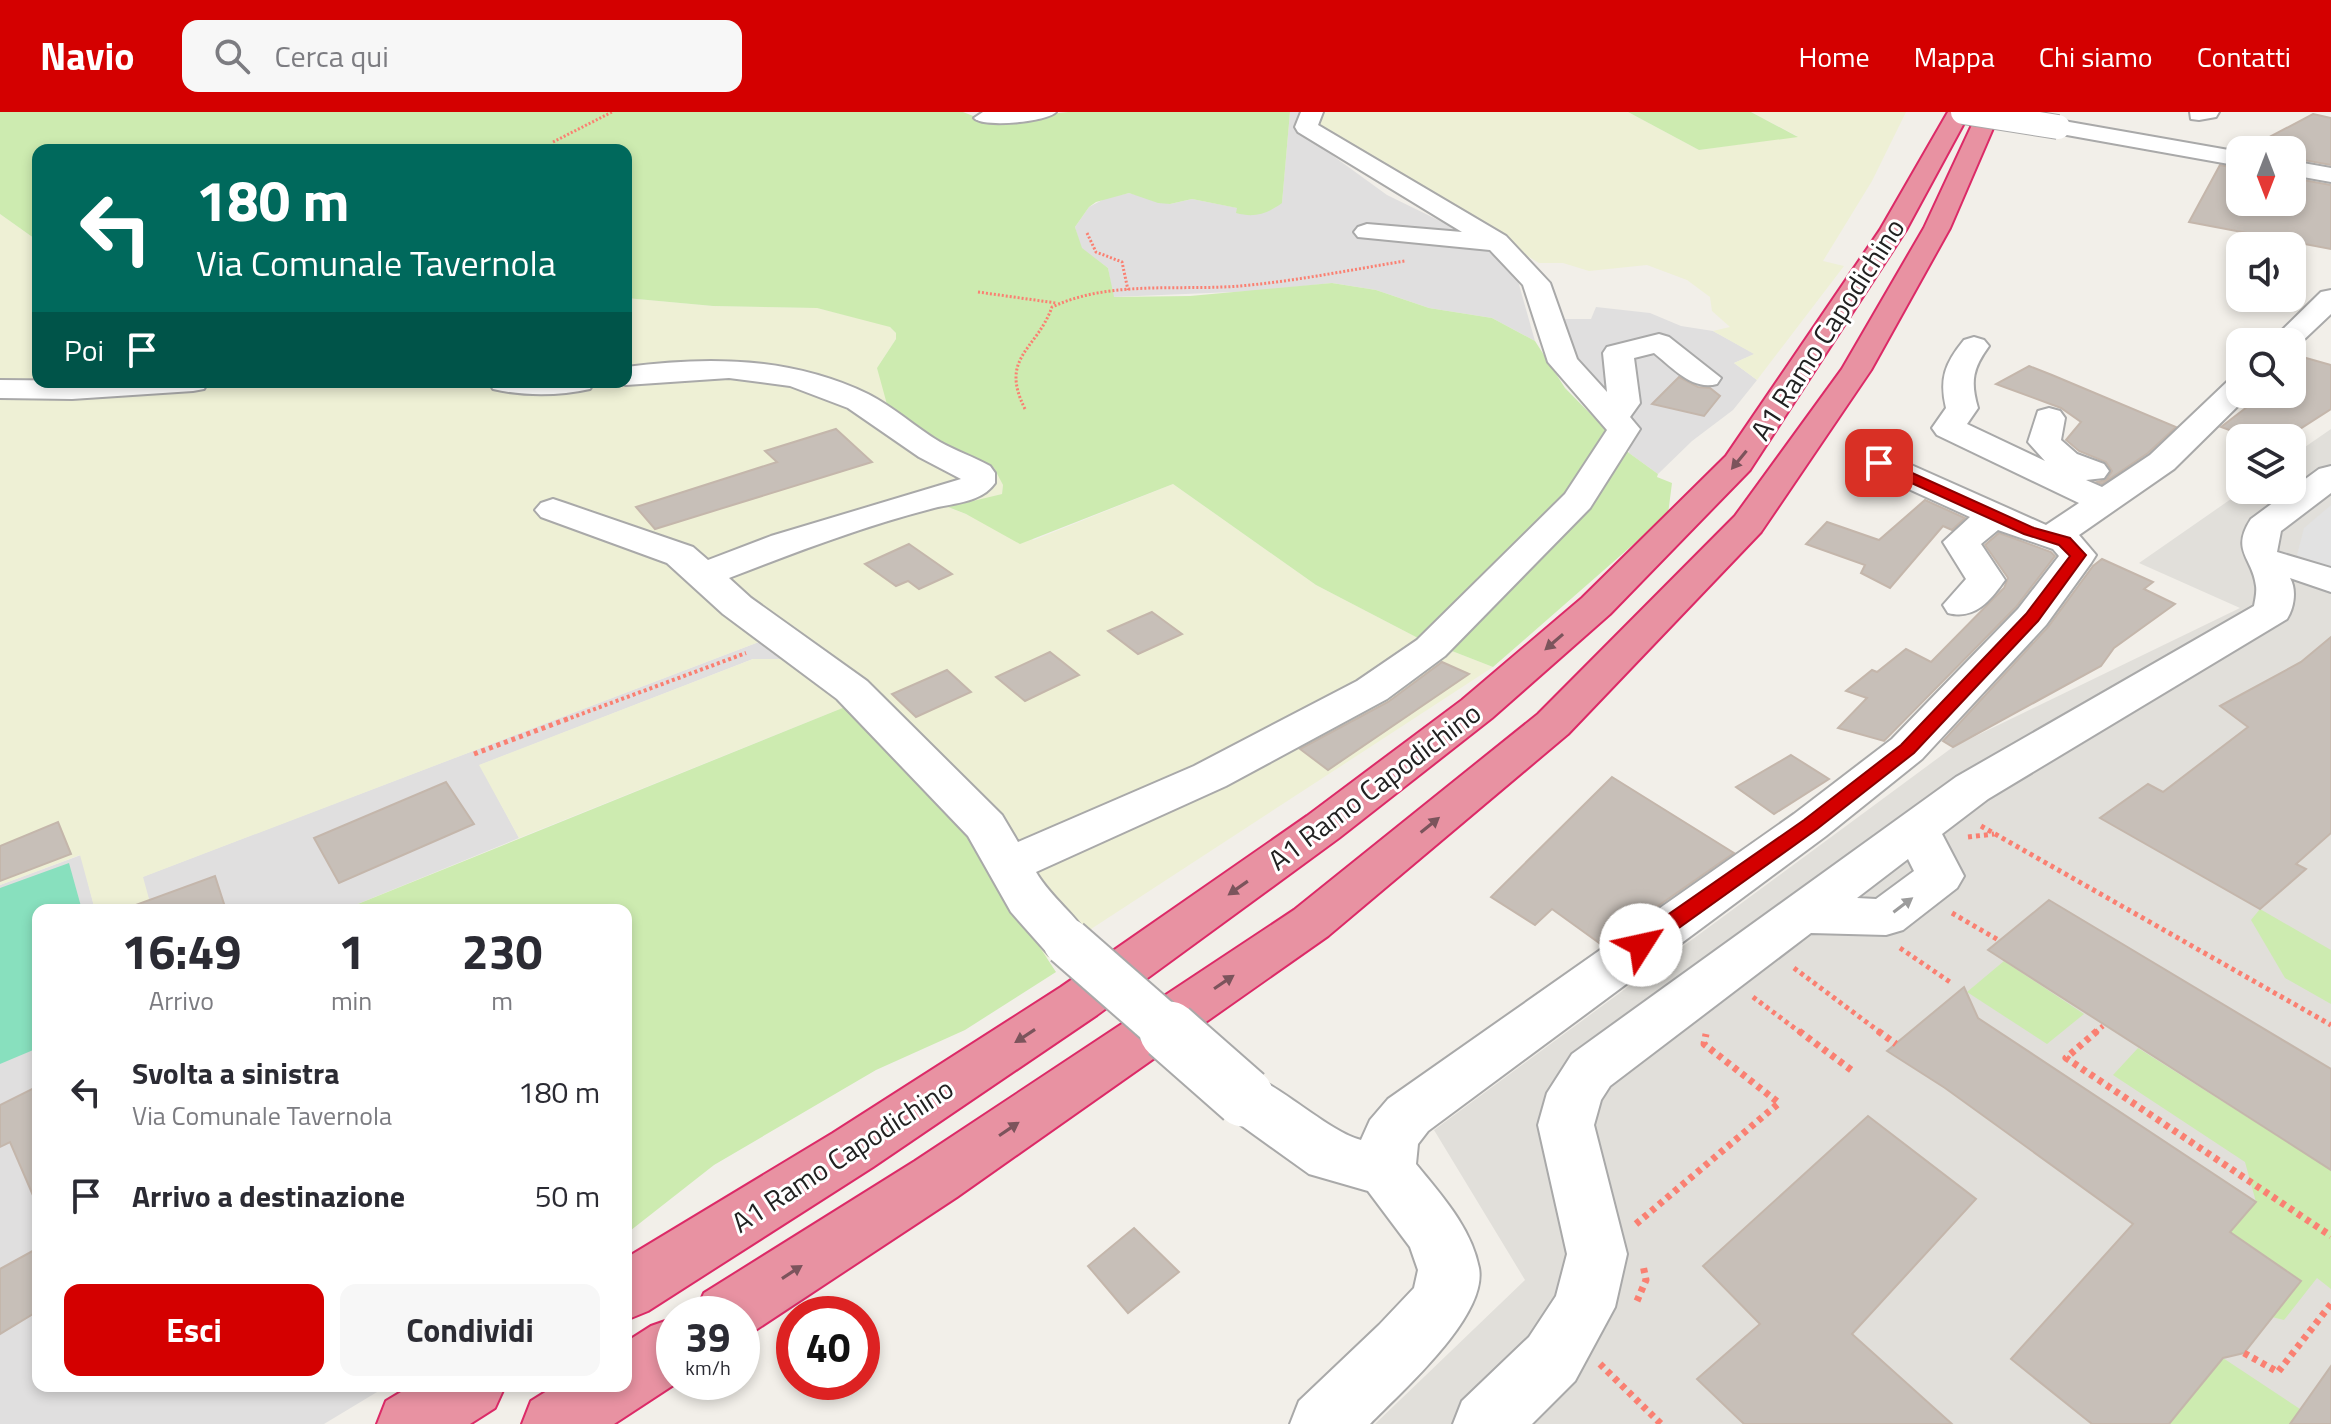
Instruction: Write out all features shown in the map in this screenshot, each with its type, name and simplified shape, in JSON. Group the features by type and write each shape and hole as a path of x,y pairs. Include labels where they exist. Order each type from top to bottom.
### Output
{"highway":[{"name":"A1 Ramo Capodichino","path":"632,1287 853,1150 1079,1001 1323,827 1477,709 1596,606 1738,463 1893,230 1956,129 1989,112"},
{"path":"1956,129 1991,155 2020,112"},
{"name":"A1 Ramo Capodichino","path":"754,1296 936,1179 1311,923 1553,724 1748,524 1856,370 1937,228 1956,129"},
{"path":"632,1375 656,1360"},
{"path":"410,1424 462,1392"},
{"path":"555,1424 605,1392"}],"street":[{"path":"985,118 1045,112"},
{"path":"1008,865 1210,776 1372,690 1431,648 1578,501 1624,429 1611,410 1563,362 1536,283 1497,242 1306,127 1312,112"},
{"path":"1956,129 2058,127 2226,157"},
{"path":"2306,171 2331,175"},
{"path":"1367,232 1497,242"},
{"path":"2300,328 2331,298"},
{"path":"1611,410 1624,403 1618,353 1659,343 1706,378"},
{"path":"1974,346 1961,361 1955,382 1962,408 1948,428 2116,493"},
{"path":"632,375 714,368 753,369 805,379 840,393 889,419 925,447 978,473 978,483 966,490 905,505 704,575"},
{"path":"0,389 102,388"},
{"path":"1386,1171 1390,1137 1408,1115 1810,825 1907,749 2060,583 2078,555 2058,533 2162,462 2226,400"},
{"path":"2049,418 2044,442 2065,461 2116,493"},
{"path":"1879,463 2029,531 2065,541"},
{"path":"1486,1424 1552,1359 1592,1349 1584,1307 1597,1254 1566,1125 1575,1093 1591,1070 1972,788 2273,611 2275,585 2259,552 2264,527 2331,476"},
{"path":"553,510 680,555 737,606 852,690 986,826 1028,900 1067,942 1244,1097 1329,1157 1386,1171 1435,1233 1449,1270 1441,1303 1402,1347 1323,1424"},
{"path":"1962,605 1986,580 1961,542 1994,515"},
{"path":"2264,563 2298,568 2331,581"}],"path":[{"path":"553,142 612,112"},
{"path":"1087,233 1096,252 1122,262 1128,290"},
{"path":"1025,409 1014,392 1013,372 1049,320 1052,307 1064,299 1128,290 1184,291 1243,286 1415,259"},
{"path":"978,292 1058,303"},
{"path":"474,754 785,641"},
{"path":"1931,818 2331,1025"},
{"path":"1942,907 2000,941"},
{"path":"1890,941 1950,982"},
{"path":"1760,944 1896,1044"},
{"path":"1738,1001 1748,994 1854,1072"},
{"path":"1638,1238 1636,1224 1779,1103 1704,1044 1708,1022"},
{"path":"2103,1026 2066,1058 2331,1236"},
{"path":"1631,1313 1646,1280 1641,1252"},
{"path":"2244,1353 2278,1372 2331,1304"},
{"path":"1592,1349 1661,1424"}],"shaded area":[{"path":"1290,112 1301,112 1301,127 1307,137 1387,195 1477,239 1499,256 1518,281 1535,341 1492,318 1429,308 1376,290 1332,283 1257,291 1113,297 1108,268 1081,248 1075,227 1089,207 1106,198 1129,193 1170,204 1192,199 1238,208 1282,202"},
{"path":"1596,307 1650,313 1681,326 1713,331 1755,354 1734,363 1757,380 1733,410 1692,441 1658,474 1629,453 1632,427 1578,367 1560,319 1591,319"},
{"path":"2331,429 2331,1424 1375,1424 1525,1280 1434,1130 1953,747 2240,608 2139,563 2226,503 2306,504 2306,446"},
{"path":"2331,505 2331,568 2297,555 2304,528"},
{"path":"764,640 786,659 753,659 480,765 519,838 358,904 150,904 142,877"},
{"path":"81,855 93,904 32,904 32,1392 377,1392 324,1424 0,1424 0,885"}],"green space":[{"path":"0,112 963,112 986,121 1068,112 1290,112 1282,203 1271,210 1255,215 1243,214 1236,213 1237,208 1192,199 1158,203 1129,193 1096,202 1089,207 1075,227 1082,248 1108,268 1114,297 1190,296 1332,283 1376,290 1429,308 1492,318 1535,341 1565,388 1629,453 1658,474 1657,477 1672,483 1668,514 1493,667 1416,637 1316,585 1173,484 1020,544 948,507 1002,494 1003,485 994,468 927,439 888,408 877,368 896,339 896,333 890,327 817,308 713,306 632,299 632,144 32,144 32,237 0,214"},
{"path":"1311,112 1628,112 1699,150 1797,136 1751,112 1906,112 1872,181 1823,261 1844,266 1757,380 1734,363 1754,354 1713,331 1730,327 1712,311 1710,297 1687,280 1647,265 1589,271 1563,263 1539,263 1320,133"},
{"path":"1628,112 1751,112 1798,137 1699,150"},
{"path":"0,214 32,237 32,388 632,388 632,299 713,306 817,308 890,327 896,333 896,339 877,368 927,439 995,468 1003,485 1002,494 950,508 1034,540 1173,484 1316,585 1416,637 1493,667 1045,959 961,828 845,707 519,838 479,765 753,659 785,659 764,640 143,877 150,904 93,904 80,855 0,885"},
{"path":"845,707 961,828 1056,972 965,1030 876,1070 714,1165 632,1229 632,904 358,904"},
{"path":"69,863 80,904 32,904 32,1051 0,1064 0,888"},
{"path":"2260,909 2331,950 2331,1004 2285,978 2251,920"},
{"path":"2004,961 2084,1014 2047,1044 1967,992"},
{"path":"2138,1048 2331,1170 2331,1289 2317,1278 2284,1320 2272,1317 2230,1232 2256,1202 2245,1162 2113,1075"},
{"path":"2223,1358 2300,1409 2293,1420 2297,1424 2169,1424"}],"building":[{"path":"2313,114 2331,118 2331,165 2306,161 2306,136 2271,136"},
{"path":"2220,165 2226,166 2226,216 2306,216 2306,181 2331,185 2331,249 2306,244 2306,232 2242,232 2189,222"},
{"path":"2306,358 2331,365 2331,409 2306,425 2226,424 2226,429 2221,427 2246,408 2306,408"},
{"path":"2029,366 2176,427 2148,453 2102,484 2097,482 2106,480 2112,471 2106,462 2079,451 2066,440 2081,422 2061,408 1996,384"},
{"path":"1679,377 1698,387 1710,388 1720,396 1704,416 1652,404"},
{"path":"836,429 872,462 655,529 636,507 777,462 765,451"},
{"path":"1925,500 1965,518 1952,530 1943,526 1890,588 1861,573 1865,565 1806,544 1827,522 1879,540"},
{"path":"1999,533 2055,556 2016,607 1884,741 1838,728 1867,698 1846,691 1906,649 1931,662 2004,588 2008,578 1985,545"},
{"path":"909,544 952,574 919,589 908,581 896,586 865,564"},
{"path":"2102,559 2153,582 2144,589 2175,604 2114,648 2101,666 1953,747 1943,741 2048,627 2093,566"},
{"path":"1152,612 1182,634 1138,654 1108,631"},
{"path":"2331,637 2331,833 2296,864 2306,869 2260,909 2100,818 2148,784 2163,792 2248,727 2220,706 2301,662"},
{"path":"1050,652 1079,675 1025,701 996,677"},
{"path":"1442,662 1469,674 1328,770 1300,749 1388,702"},
{"path":"947,670 971,692 916,717 892,694"},
{"path":"1791,755 1829,779 1774,814 1736,787"},
{"path":"1612,777 1734,853 1602,945 1552,909 1535,925 1491,897"},
{"path":"446,782 474,824 339,883 314,838"},
{"path":"58,822 71,854 0,881 0,846"},
{"path":"215,876 224,904 138,904"},
{"path":"2049,900 2331,1069 2331,1170 1988,950"},
{"path":"1964,987 1978,1018 2256,1202 2230,1232 2301,1281 2244,1353 2223,1358 2169,1424 2092,1424 2011,1359 2133,1224 1945,1088 1887,1051"},
{"path":"32,1089 32,1193 10,1142 0,1147 0,1105"},
{"path":"1868,1116 1976,1199 1852,1334 1952,1424 1744,1424 1697,1379 1760,1324 1703,1266"},
{"path":"1134,1228 1179,1272 1128,1313 1088,1266"},
{"path":"32,1251 32,1315 0,1334 0,1269"},
{"path":"2331,1366 2331,1424 2290,1424"}],"route":[{"path":"1641,945 1810,825 1907,749 2032,617 2078,555 2065,541 2029,531 1879,463"}]}
